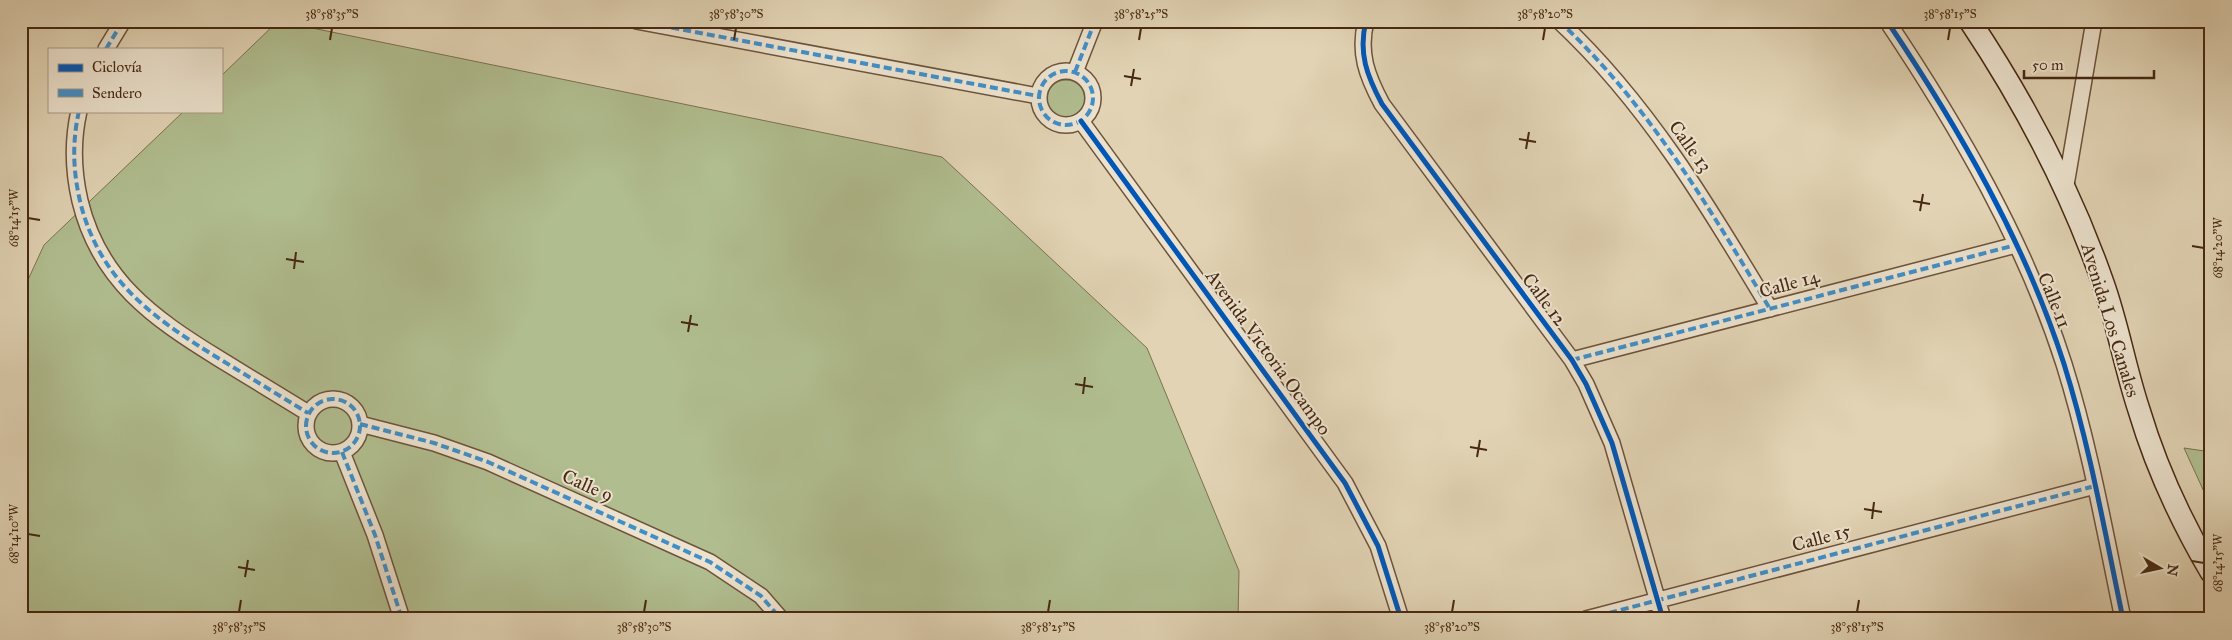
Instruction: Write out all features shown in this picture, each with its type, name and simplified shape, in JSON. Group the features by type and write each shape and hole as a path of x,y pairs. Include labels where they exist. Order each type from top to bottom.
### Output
{"main road":[{"name":"Avenida Los Canales","path":"1970,21 2022,105 2065,190 2103,283 2130,382 2152,452 2162,478 2211,572"}],"street":[{"path":"107,48 123,21"},
{"path":"636,21 1038,96"},
{"path":"1075,72 1095,21"},
{"name":"Calle 12","path":"1366,21 1363,34 1363,58 1370,81 1382,104 1572,360 1599,410 1612,443 1663,619"},
{"name":"Calle 13","path":"1559,21 1580,41 1627,94 1669,150 1710,208 1770,309"},
{"name":"Calle 11","path":"1888,21 1917,65 1955,131 2016,245 2063,362 2081,422 2123,619"},
{"path":"2065,190 2094,21"},
{"path":"1067,70 1075,72 1088,83 1093,99 1087,115 1080,121 1064,126 1056,124 1042,113 1038,96 1040,88 1050,75 1067,70"},
{"path":"79,112 73,156 77,188 84,216 94,243 109,268 129,293 175,331 308,413"},
{"name":"Avenida Victoria Ocampo","path":"1080,121 1345,483 1378,546 1401,619"},
{"name":"Calle 14","path":"1572,360 2016,245"},
{"path":"336,398 353,407 360,424 355,441 342,452 325,452 311,442 305,426 308,413 318,402 336,398"},
{"name":"Calle 9","path":"360,424 434,443 488,462 710,562 761,596 781,619"},
{"path":"342,452 375,535 402,619"},
{"name":"Calle 15","path":"1586,619 2095,486"}],"green space":[{"path":"278,21 942,157 1147,348 1239,571 1238,619 21,619 21,295 44,245 183,112 222,112 222,75"},
{"path":"1066,80 1080,85 1085,99 1080,113 1066,118 1052,113 1047,99 1052,85"},
{"path":"2184,448 2211,452 2211,507"}],"marked path":[{"path":"107,48 123,21"},
{"path":"636,21 1038,96"},
{"path":"1075,72 1095,21"},
{"path":"1559,21 1621,86 1648,121 1700,195 1770,309"},
{"path":"1061,71 1071,71 1081,75 1089,83 1093,98 1089,113 1081,121 1071,125 1061,125 1051,121 1043,113 1039,103 1039,93 1043,83 1051,75 1061,71"},
{"path":"79,112 74,156 80,201 89,229 100,253 115,275 151,312 172,328 308,413"},
{"path":"1572,360 2016,245"},
{"path":"328,399 338,399 348,403 356,411 360,426 356,441 348,449 338,453 328,453 318,449 310,441 306,431 306,421 310,411 318,403 328,399"},
{"path":"360,424 434,443 488,462 710,562 761,596 781,619"},
{"path":"342,452 375,535 402,619"},
{"path":"1586,619 2095,486"}],"cycle path":[{"path":"1366,21 1363,44 1365,64 1382,104 1572,360 1586,384 1612,443 1663,619"},
{"path":"1887,21 1939,102 1988,186 2030,274 2048,319 2064,364 2082,427 2123,619"},
{"path":"1081,121 1345,483 1378,546 1401,619"}]}
